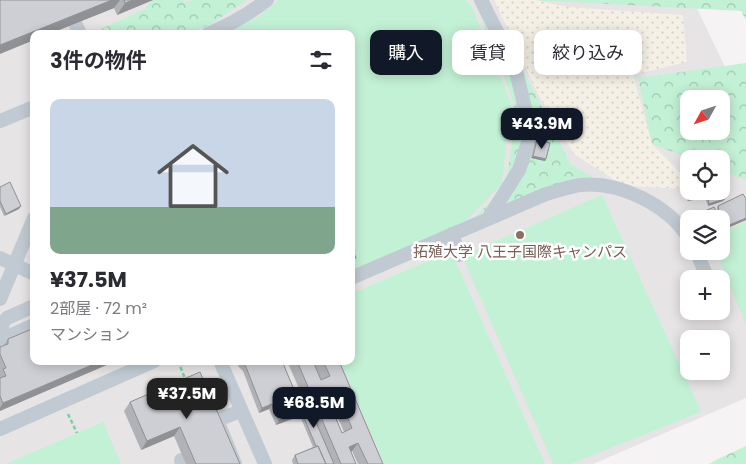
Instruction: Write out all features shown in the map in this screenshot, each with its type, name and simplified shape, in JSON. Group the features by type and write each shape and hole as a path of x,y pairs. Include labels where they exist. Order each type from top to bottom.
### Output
{"lane":[{"path":"217,30 258,8 267,0"},
{"path":"481,0 515,67 531,133 519,170 487,219"},
{"path":"0,121 30,109"},
{"path":"355,276 546,194 580,186 599,185 641,196 672,218 680,228"},
{"path":"7,318 0,300 30,227"},
{"path":"452,234 459,256"},
{"path":"0,258 30,272"},
{"path":"30,308 7,318 1,325 3,339 30,327"},
{"path":"0,429 145,365"},
{"path":"222,365 265,464"},
{"path":"209,404 235,464"},
{"path":"217,420 241,411"}],"path":[{"path":"180,365 187,384"},
{"path":"65,406 77,433"}],"shaded area":[{"name":"拓殖大学 八王子国際キャンパス","path":"0,0 693,0 746,111 746,398 593,464 0,464"}],"green space":[{"path":"151,0 183,0 185,3 193,0 247,0 211,24 197,30 99,30 145,9"},
{"path":"279,0 465,0 471,5 481,30 452,30 452,75 500,75 511,103 502,184 467,220 355,272 355,30 230,30 258,17"},
{"path":"472,0 488,0 503,30 486,30 475,2"},
{"path":"530,0 746,0 746,20 741,11"},
{"path":"746,63 746,180 730,174 730,150 680,150 680,155 652,144 638,78"},
{"path":"524,72 571,165 597,180 476,216 505,188 513,137 513,101 503,75 524,75"},
{"path":"602,195 680,366 680,380 686,380 701,412 571,464 553,464 462,256"},
{"path":"746,222 746,325 730,286 730,270 724,270 720,260 730,260 730,230"},
{"path":"451,251 545,464 384,464 342,365 355,365 355,292"},
{"path":"103,422 121,464 6,464"},
{"path":"746,446 746,464 709,464 714,461"}],"sand":[{"path":"494,0 536,0 568,7 683,15 687,62 642,73 642,30 534,30 534,75 633,75 652,144 680,173 680,189 624,186 574,154 540,98 524,64 524,30 508,30"}],"building":[{"path":"0,0 112,0 37,30 30,30 30,33 0,45"},
{"path":"537,140 550,143 546,159 533,156"},
{"path":"10,182 21,206 6,214 0,201 0,187"},
{"path":"743,194 746,199 746,218 730,225 730,210 719,210 718,206"},
{"path":"708,200 722,200 709,204"},
{"path":"30,330 30,365 92,365 3,403 0,396 0,378 6,376 3,369 6,368 0,354 0,347 8,344 8,339"},
{"path":"245,365 284,365 303,411 279,420 272,404 262,408"},
{"path":"299,365 315,365 321,380 330,376 325,365 341,365 383,464 368,464 358,443 349,447 356,464 341,464","holes":["337,393 352,428 342,433 327,397"]},
{"path":"200,372 240,464 196,464 180,427 147,441 130,402"},
{"path":"303,392 334,464 326,464 318,446 316,446 296,395"},
{"path":"318,446 326,464 298,464 295,455"}],"place":[{"name":"拓殖大学 八王子国際キャンパス","path":"520,235"}]}
